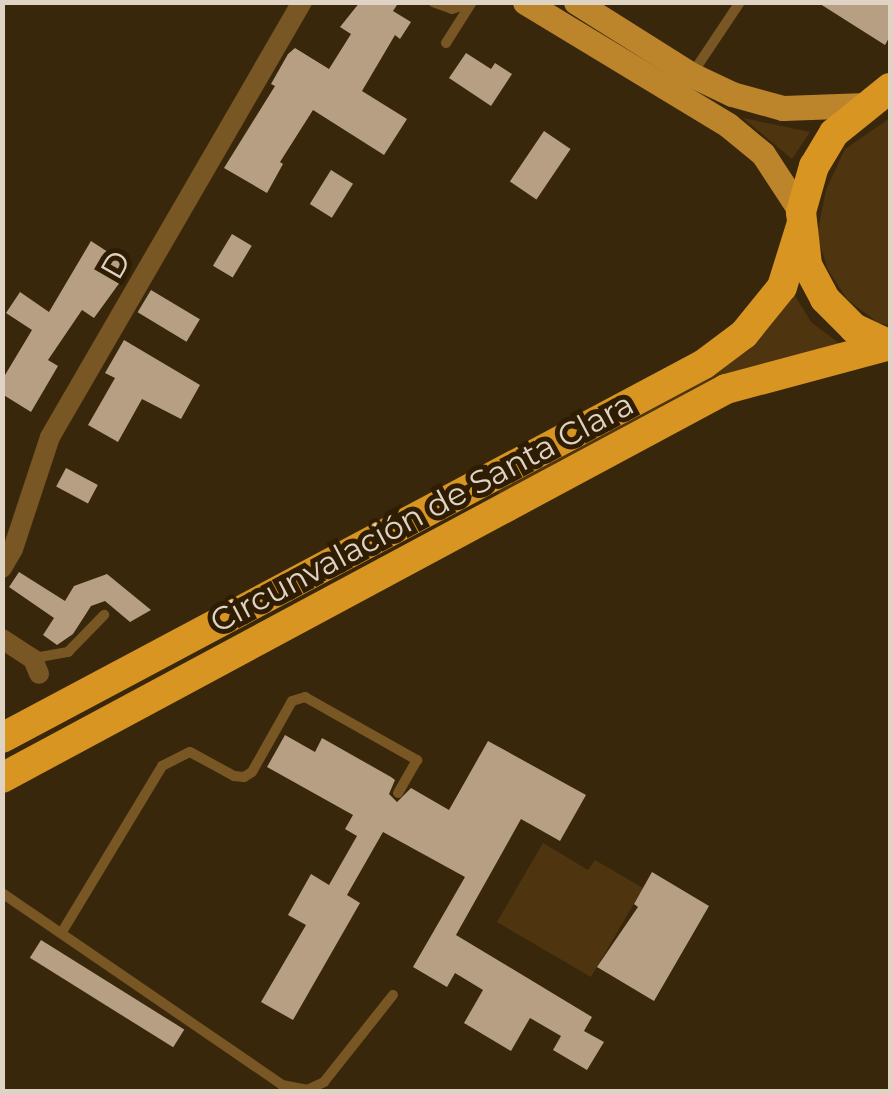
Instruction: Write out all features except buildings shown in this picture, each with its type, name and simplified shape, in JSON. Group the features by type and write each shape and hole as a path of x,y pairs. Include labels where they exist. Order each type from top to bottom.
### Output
{"highway":[{"name":"Circunvalación de Santa Clara","path":"2,738 704,364 744,334 782,287 814,166 834,134 878,97"},
{"path":"801,219 807,265 825,299 854,328 890,345"},
{"name":"Circunvalación de Santa Clara","path":"2,778 726,389 890,345"}],"main road":[{"path":"525,2 728,126 764,154 801,219"},
{"path":"576,2 692,75 732,94 783,108 878,97"}],"street":[{"name":"D","path":"2,568 13,549 50,436 302,2"},
{"path":"2,638 36,666"}],"lane":[{"path":"433,2 452,9 471,2"},
{"path":"446,43 471,2"},
{"path":"692,75 740,2"},
{"path":"36,666 68,652 104,615"},
{"path":"62,932 162,766 190,752 234,776 244,777 252,772 292,700 305,697 417,760 398,793"},
{"path":"3,893 282,1085 306,1090 324,1082 393,995"}],"shaded area":[{"path":"743,118 810,132 792,159"},
{"path":"890,118 890,325 878,323 847,299 828,270 817,235 826,190 845,149"},
{"path":"791,289 811,322 840,344 499,496 498,486"},
{"path":"543,843 588,870 595,860 643,888 591,977 497,922"}]}
